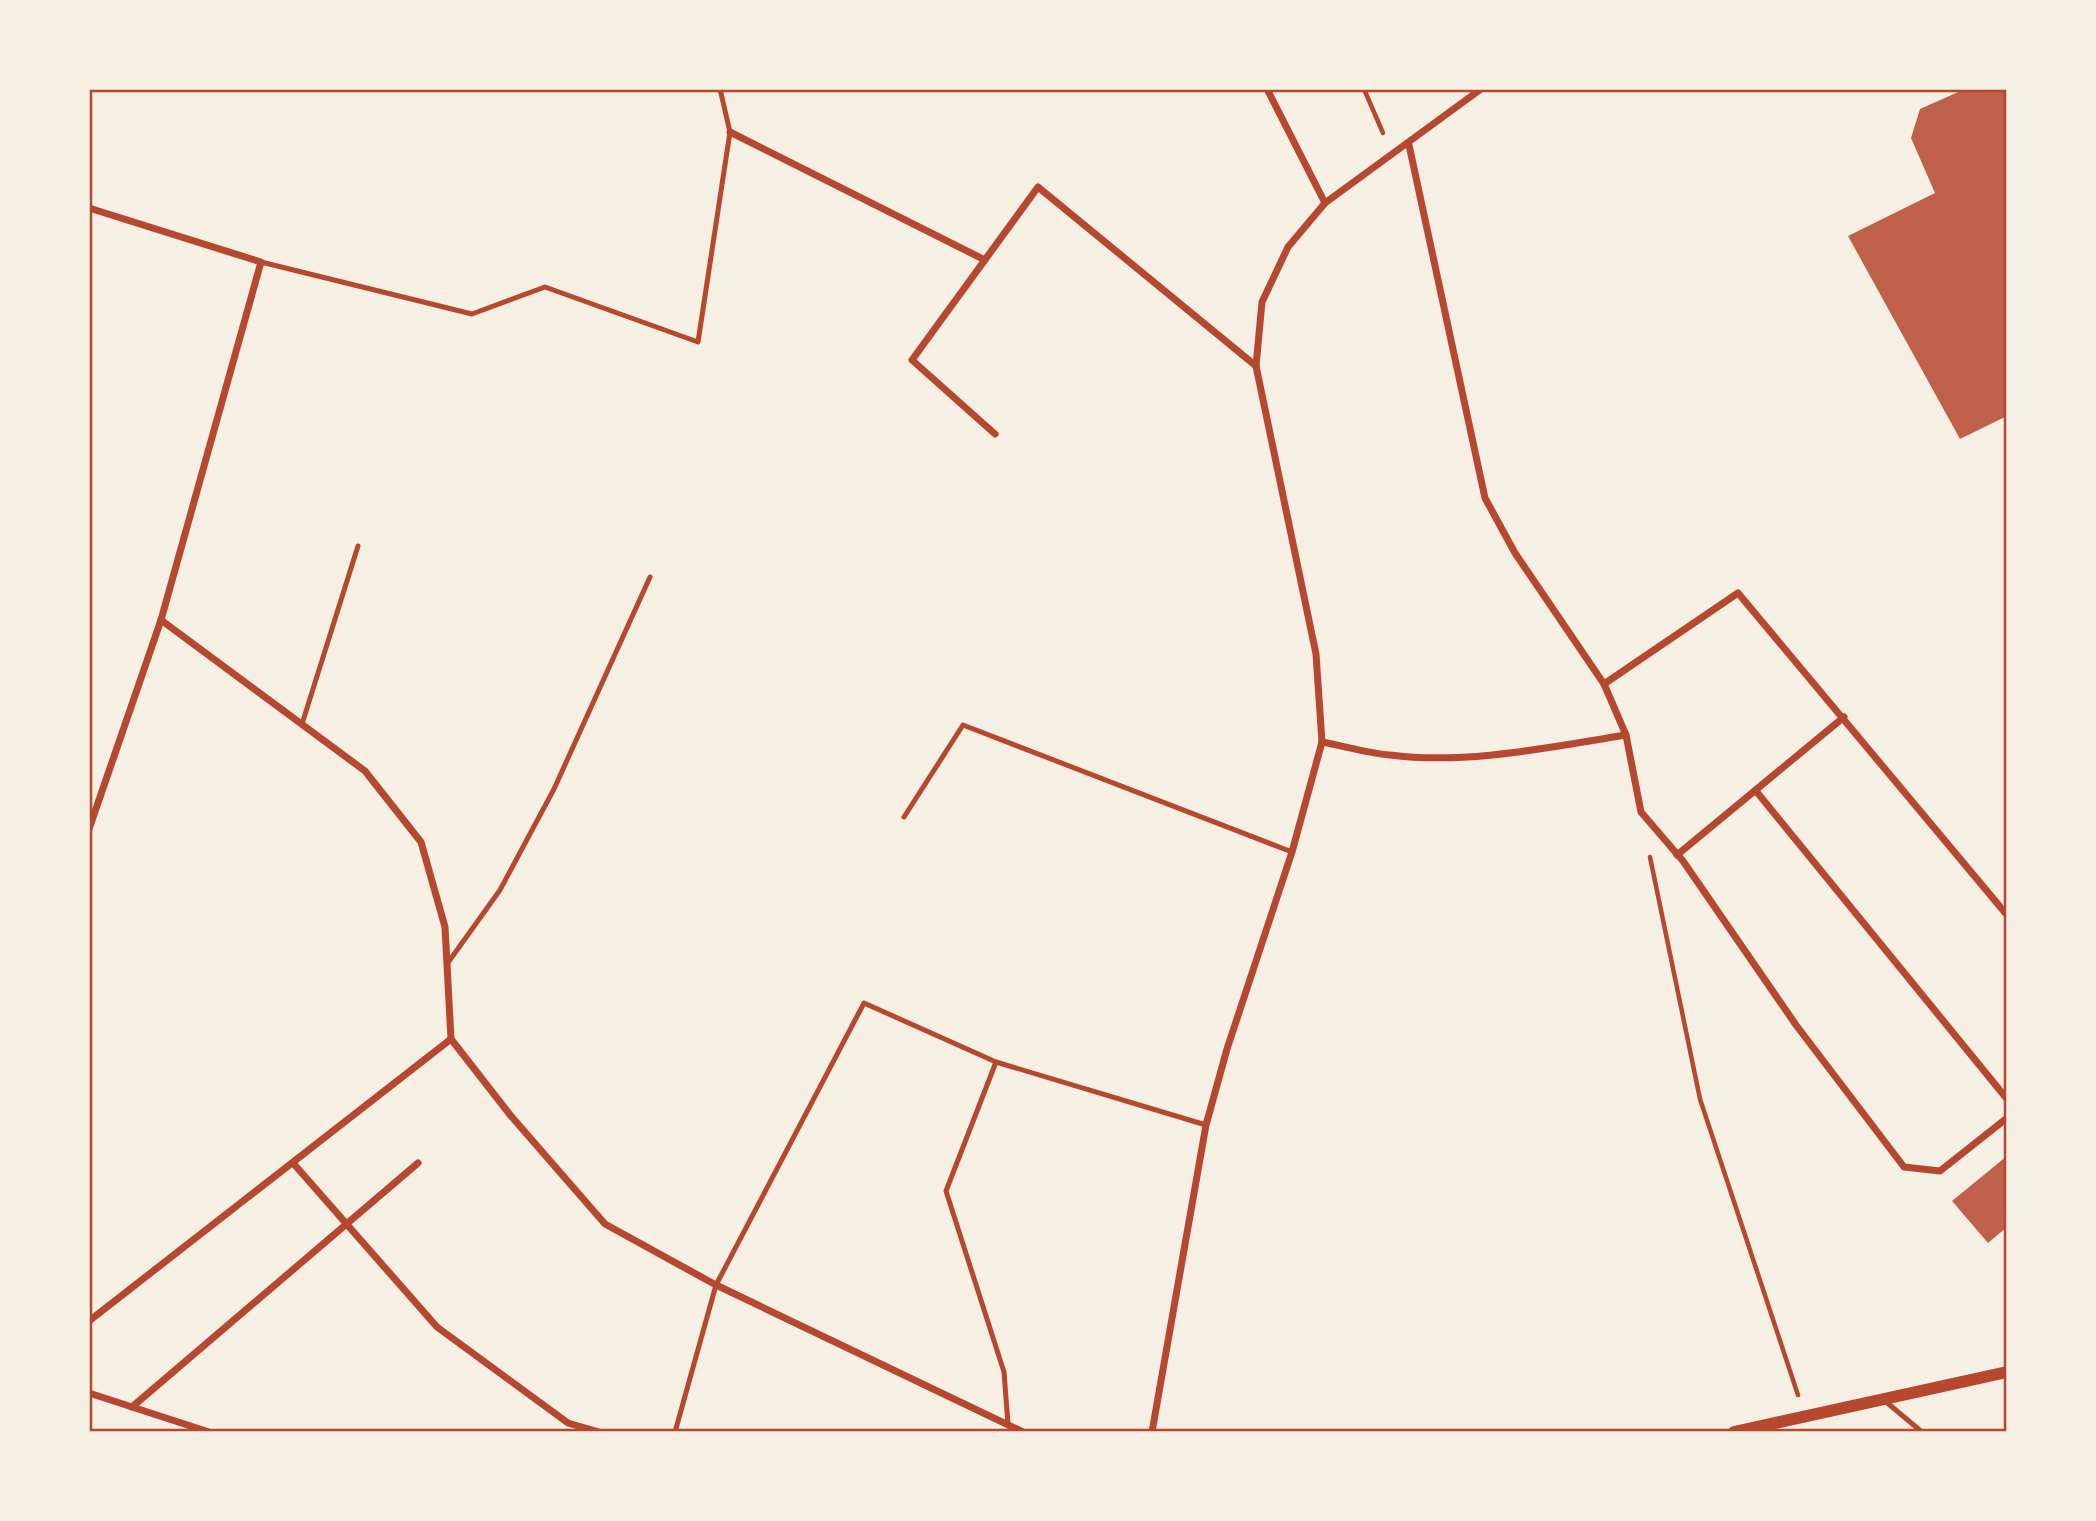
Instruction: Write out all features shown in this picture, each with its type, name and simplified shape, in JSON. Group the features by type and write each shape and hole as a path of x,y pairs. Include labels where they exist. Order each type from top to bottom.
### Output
{"street":[{"path":"1267,89 1325,203"},
{"path":"1152,1432 1206,1125 1227,1049 1292,852 1322,742 1316,654 1256,366 1262,302 1288,247 1325,203 1409,145 1481,89"},
{"path":"730,132 985,260"},
{"path":"1409,145 1485,498 1515,553 1604,684 1626,735 1641,812 1677,855 1796,1025 1904,1167 1940,1171 2007,1118"},
{"path":"995,434 912,360 1038,187 1256,366"},
{"path":"89,208 261,262 162,620 89,829"},
{"path":"1604,684 1738,593 2007,915"},
{"path":"162,620 365,771 421,842 445,927 451,1040 511,1116 605,1224 716,1285 1023,1432"},
{"path":"1677,855 1844,717"},
{"path":"1322,742 1391,756 1450,757 1547,747 1626,735"},
{"path":"1756,791 2007,1099"},
{"path":"89,1321 451,1040"},
{"path":"293,1163 437,1327 568,1423 599,1432"},
{"path":"132,1407 418,1163"},
{"path":"1734,1432 2007,1372"},
{"path":"89,1393 205,1431"},
{"path":"566,1432 568,1423"}],"lane":[{"path":"261,262 472,314 545,286 698,342 730,132 720,89"},
{"path":"302,724 358,546"},
{"path":"447,964 500,890 554,789 650,577"},
{"path":"904,817 963,724 1292,852"},
{"path":"675,1432 716,1285 864,1003 996,1062 1206,1125"},
{"path":"996,1062 946,1191 1004,1372 1008,1424"},
{"path":"1883,1399 1922,1432"}],"path":[{"path":"1364,89 1393,156"},
{"path":"1641,812 1700,1099 1805,1415"}],"building":[{"path":"1965,89 2007,89 2007,416 1960,439 1848,236 1935,193 1911,138 1920,109"},
{"path":"2007,1156 2007,1227 1988,1243 1952,1201"}]}
